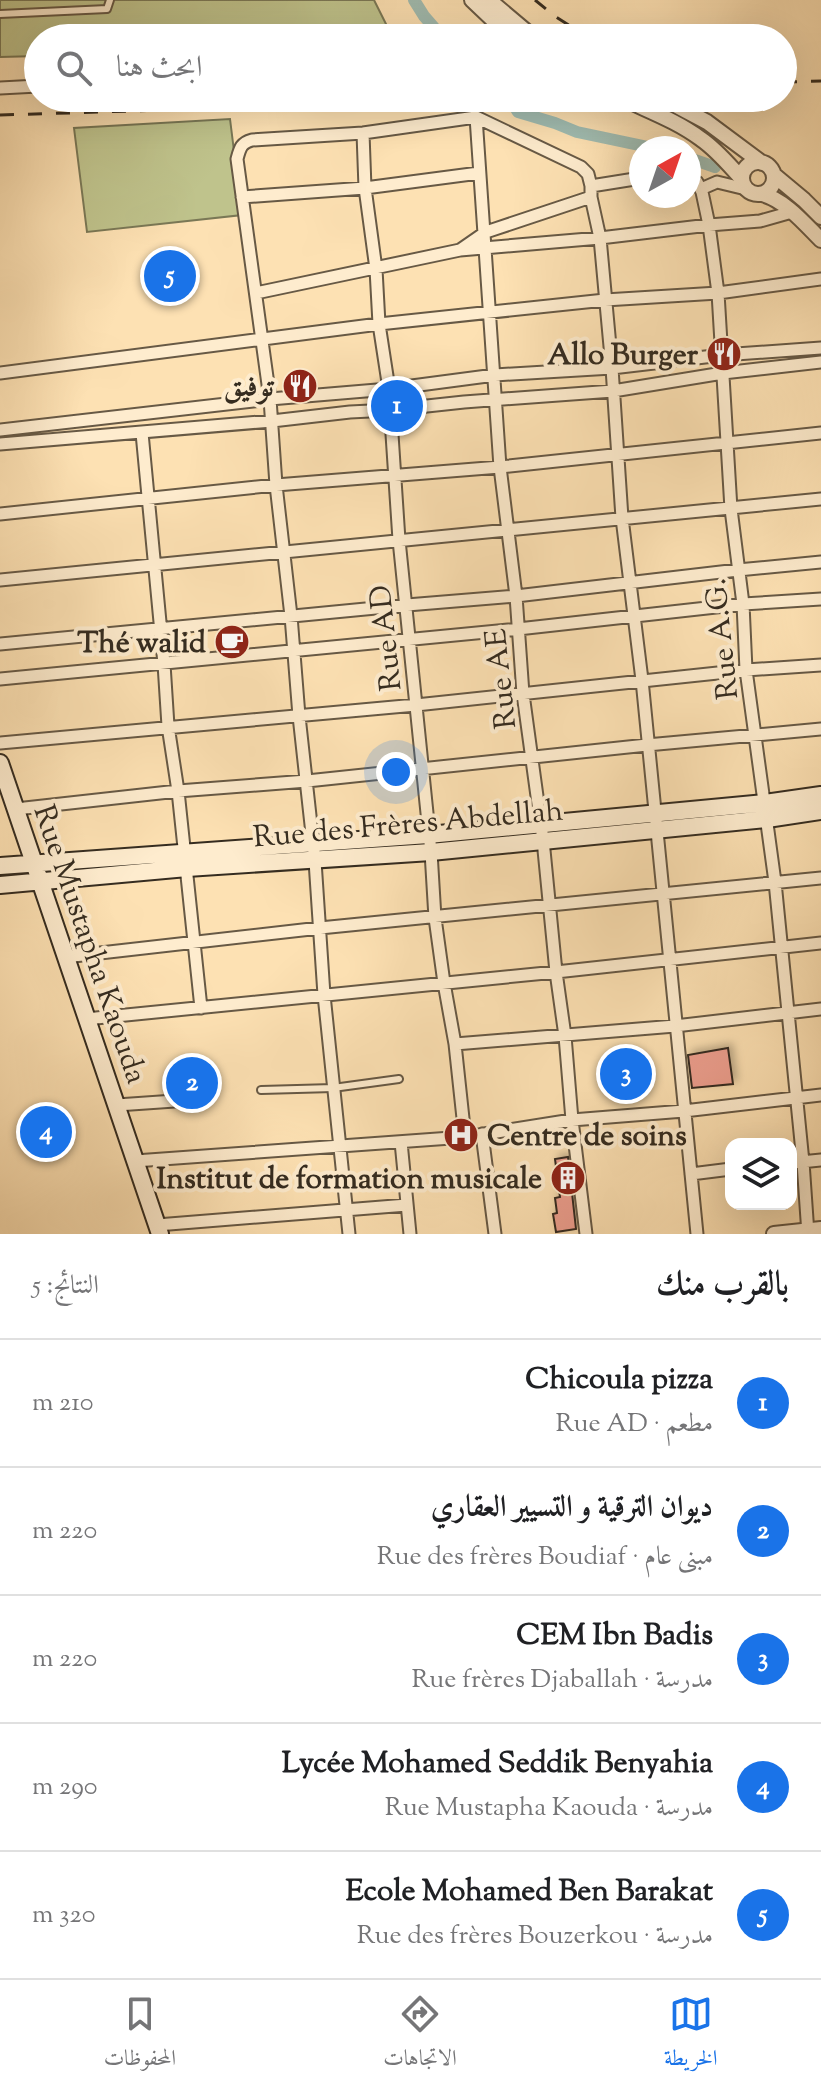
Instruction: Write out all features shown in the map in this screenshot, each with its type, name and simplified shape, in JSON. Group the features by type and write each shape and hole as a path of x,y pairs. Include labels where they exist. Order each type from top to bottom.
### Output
{"main road":[{"name":"Rue Mustapha Kaouda","path":"0,763 159,1229"},
{"name":"Rue des Frères Abdellah","path":"766,811 821,795"},
{"name":"Rue des Frères Abdellah","path":"0,866 314,852 430,844 766,811 821,811"},
{"name":"Rue des Frères Abdellah","path":"0,885 185,860"}],"street":[{"path":"472,0 497,24"},
{"path":"489,0 517,24"},
{"path":"0,88 24,87"},
{"path":"652,112 702,140 718,153 751,192 767,195 792,212 821,240"},
{"path":"688,112 770,167 774,175 821,217"},
{"path":"349,1234 338,1145 314,852 270,399 237,159 240,146 245,142 363,133 476,117 569,160 588,174 600,238 622,518 642,680 697,1234"},
{"name":"Rue AE","path":"476,117 500,467 516,596 523,694 542,832 586,1234"},
{"name":"Rue AD","path":"363,133 365,188 389,389 399,540 435,918 455,1044 465,1137"},
{"path":"744,184 748,166 762,163"},
{"path":"242,197 365,188 479,173"},
{"path":"762,194 773,185 774,175"},
{"path":"460,250 486,232 591,192 629,181"},
{"path":"701,189 717,182 744,184"},
{"name":"Rue A.G.","path":"701,189 718,293 726,442 743,604 746,670 775,882 797,1098 797,1138"},
{"path":"256,293 460,250 760,221 792,212"},
{"path":"0,373 379,324 605,300 718,293 821,279"},
{"path":"0,430 495,375 612,368 722,355 821,348"},
{"path":"0,444 613,391 723,373 821,362"},
{"path":"142,433 168,726 201,1008"},
{"path":"0,514 821,433"},
{"path":"0,580 821,499"},
{"path":"0,644 516,596 821,562"},
{"path":"0,679 743,604 821,599"},
{"path":"0,743 821,665"},
{"path":"16,809 821,729"},
{"path":"65,957 193,941 821,878"},
{"path":"86,1019 821,943"},
{"path":"455,1044 675,1026 821,1009"},
{"path":"135,1161 465,1137 572,1120 821,1095"},
{"path":"117,1105 189,1100"},
{"path":"482,1134 495,1234"},
{"path":"401,1142 410,1234"},
{"path":"797,1163 821,1160"},
{"name":"Rue A.G.","path":"797,1163 812,1231"},
{"path":"691,1174 725,1170"},
{"path":"159,1229 407,1205"},
{"path":"774,1234 812,1231"}],"lane":[{"path":"0,14 107,9 110,0"},
{"path":"261,1090 333,1088 399,1079"}],"green space":[{"path":"0,0 374,0 386,24 24,24 24,56 0,57"},
{"path":"230,119 242,215 87,232 74,128"}],"building":[{"path":"728,1048 733,1084 692,1088 688,1055"},
{"name":"Institut de formation musicale","path":"568,1157 576,1229 556,1232 553,1214 557,1213 555,1198 560,1197 555,1159"}],"waterway":[{"path":"414,0 431,24"},
{"path":"518,112 577,132 629,143"},
{"path":"701,162 715,167"}],"railway":[{"path":"535,0 567,24"},
{"path":"797,82 821,81"},
{"path":"0,115 99,112"}],"place":[{"name":"Ecole Mohamed Ben Barakat","path":"170,276"},
{"name":"Allo Burger","path":"724,354"},
{"name":"توفيق","path":"300,386"},
{"name":"Chicoula pizza","path":"397,406"},
{"name":"Thé walid","path":"232,642"},
{"name":"CEM Ibn Badis","path":"626,1074"},
{"name":"ديوان الترقية و التسيير العقاري","path":"192,1083"},
{"name":"Lycée Mohamed Seddik Benyahia","path":"46,1132"},
{"name":"Centre de soins","path":"461,1135"},
{"name":"Institut de formation musicale","path":"568,1178"}]}
